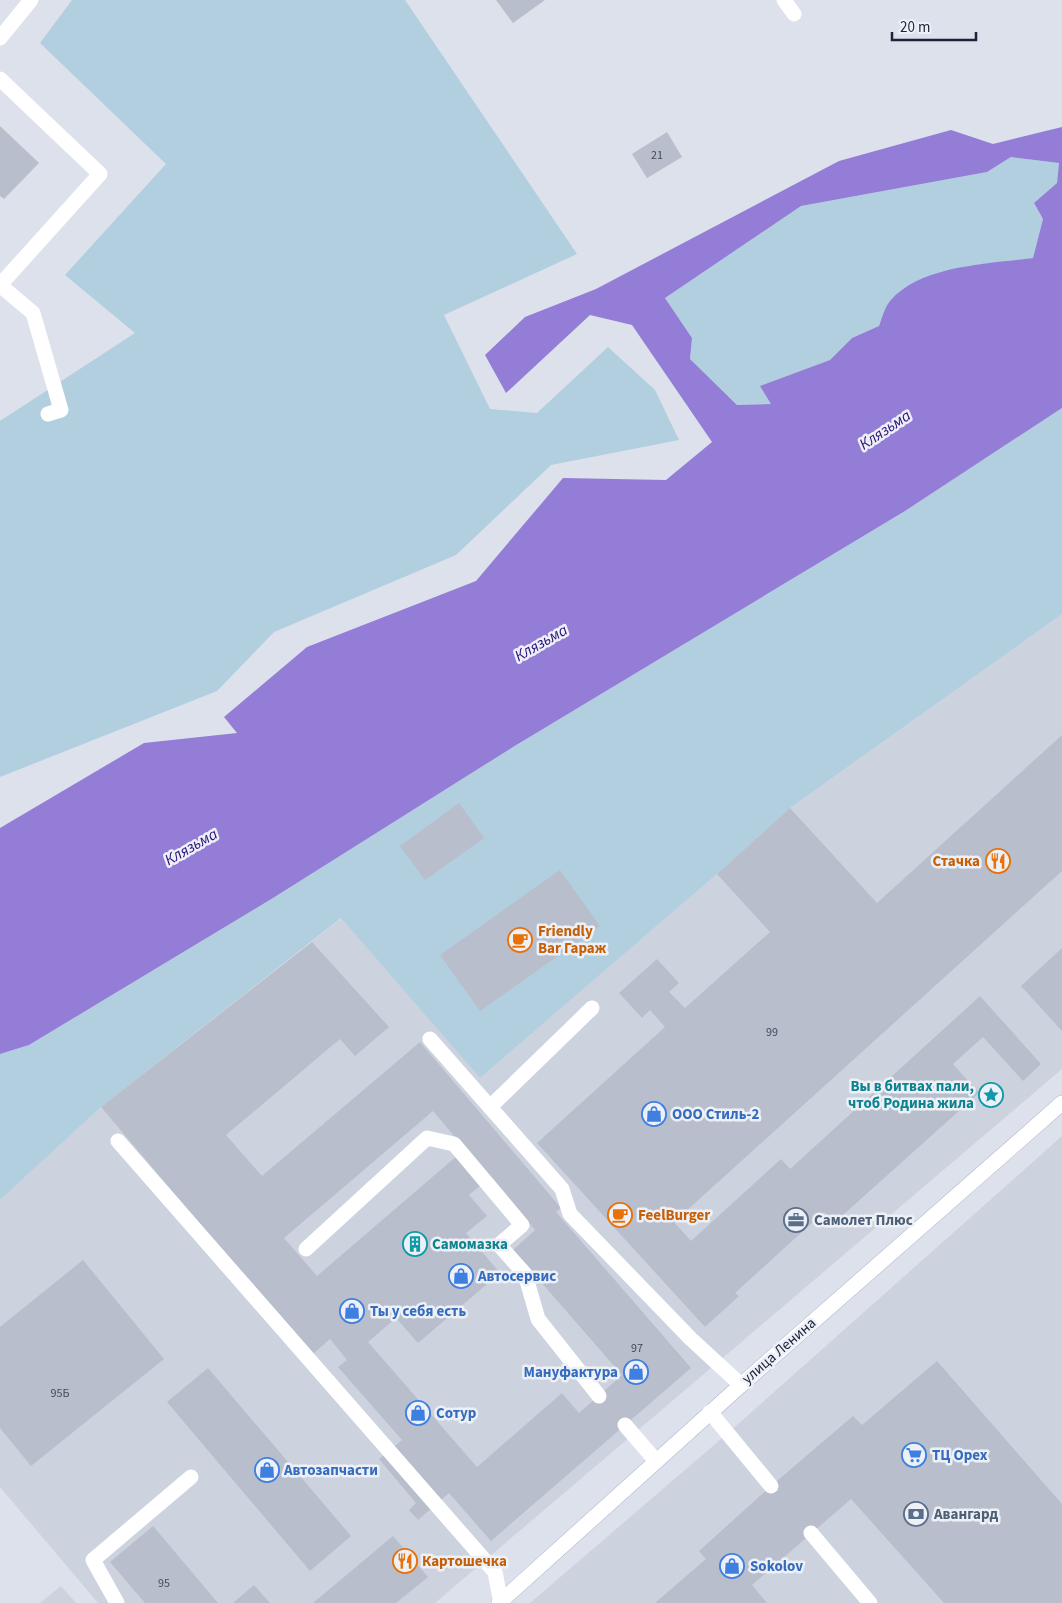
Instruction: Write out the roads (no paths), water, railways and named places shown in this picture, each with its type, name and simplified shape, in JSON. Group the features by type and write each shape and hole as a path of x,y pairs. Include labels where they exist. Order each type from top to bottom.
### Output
{"main road":[{"path":"0,38 31,0"},
{"path":"784,0 794,14"},
{"path":"0,78 100,174 0,285 33,313 61,410 48,414"},
{"path":"490,1107 592,1008"},
{"path":"430,1038 562,1189 570,1214 691,1339 741,1385"},
{"name":"улица Ленина","path":"500,1603 710,1412 1062,1103"},
{"path":"306,1249 427,1138 454,1144 522,1225 499,1245 525,1274 538,1319 599,1396"},
{"path":"118,1141 495,1572 500,1603"},
{"path":"710,1412 771,1486"},
{"path":"625,1425 656,1461"},
{"path":"117,1603 93,1560 191,1477"},
{"path":"811,1533 870,1603"}],"water":[{"name":"Клязьма","path":"1062,127 1062,408 905,511 513,747 273,898 29,1045 0,1054 0,828 144,743 237,733 224,717 307,647 476,581 563,478 666,480 712,442 632,325 590,315 506,393 485,355 525,317 596,289 839,161 951,130 993,144","holes":["1011,157 1059,163 1057,183 1034,203 1043,219 1033,258 957,268 919,280 903,289 890,301 879,326 852,338 830,360 760,386 771,404 737,405 690,359 692,338 665,298 801,206 987,172"]}],"place":[{"name":"Стачка","path":"998,861"},
{"name":"Friendly Bar Гараж","path":"520,940"},
{"name":"Вы в битвах пали, чтоб Родина жила","path":"991,1095"},
{"name":"ООО Стиль-2","path":"654,1114"},
{"name":"FeelBurger","path":"620,1215"},
{"name":"Самолет Плюс","path":"796,1220"},
{"name":"Самомазка","path":"415,1244"},
{"name":"Автосервис","path":"461,1276"},
{"name":"Ты у себя есть","path":"352,1311"},
{"name":"Мануфактура","path":"636,1372"},
{"name":"Сотур","path":"418,1413"},
{"name":"ТЦ Орех","path":"914,1455"},
{"name":"Автозапчасти","path":"267,1470"},
{"name":"Авангард","path":"916,1514"},
{"name":"Картошечка","path":"405,1561"},
{"name":"Sokolov","path":"732,1566"}]}
